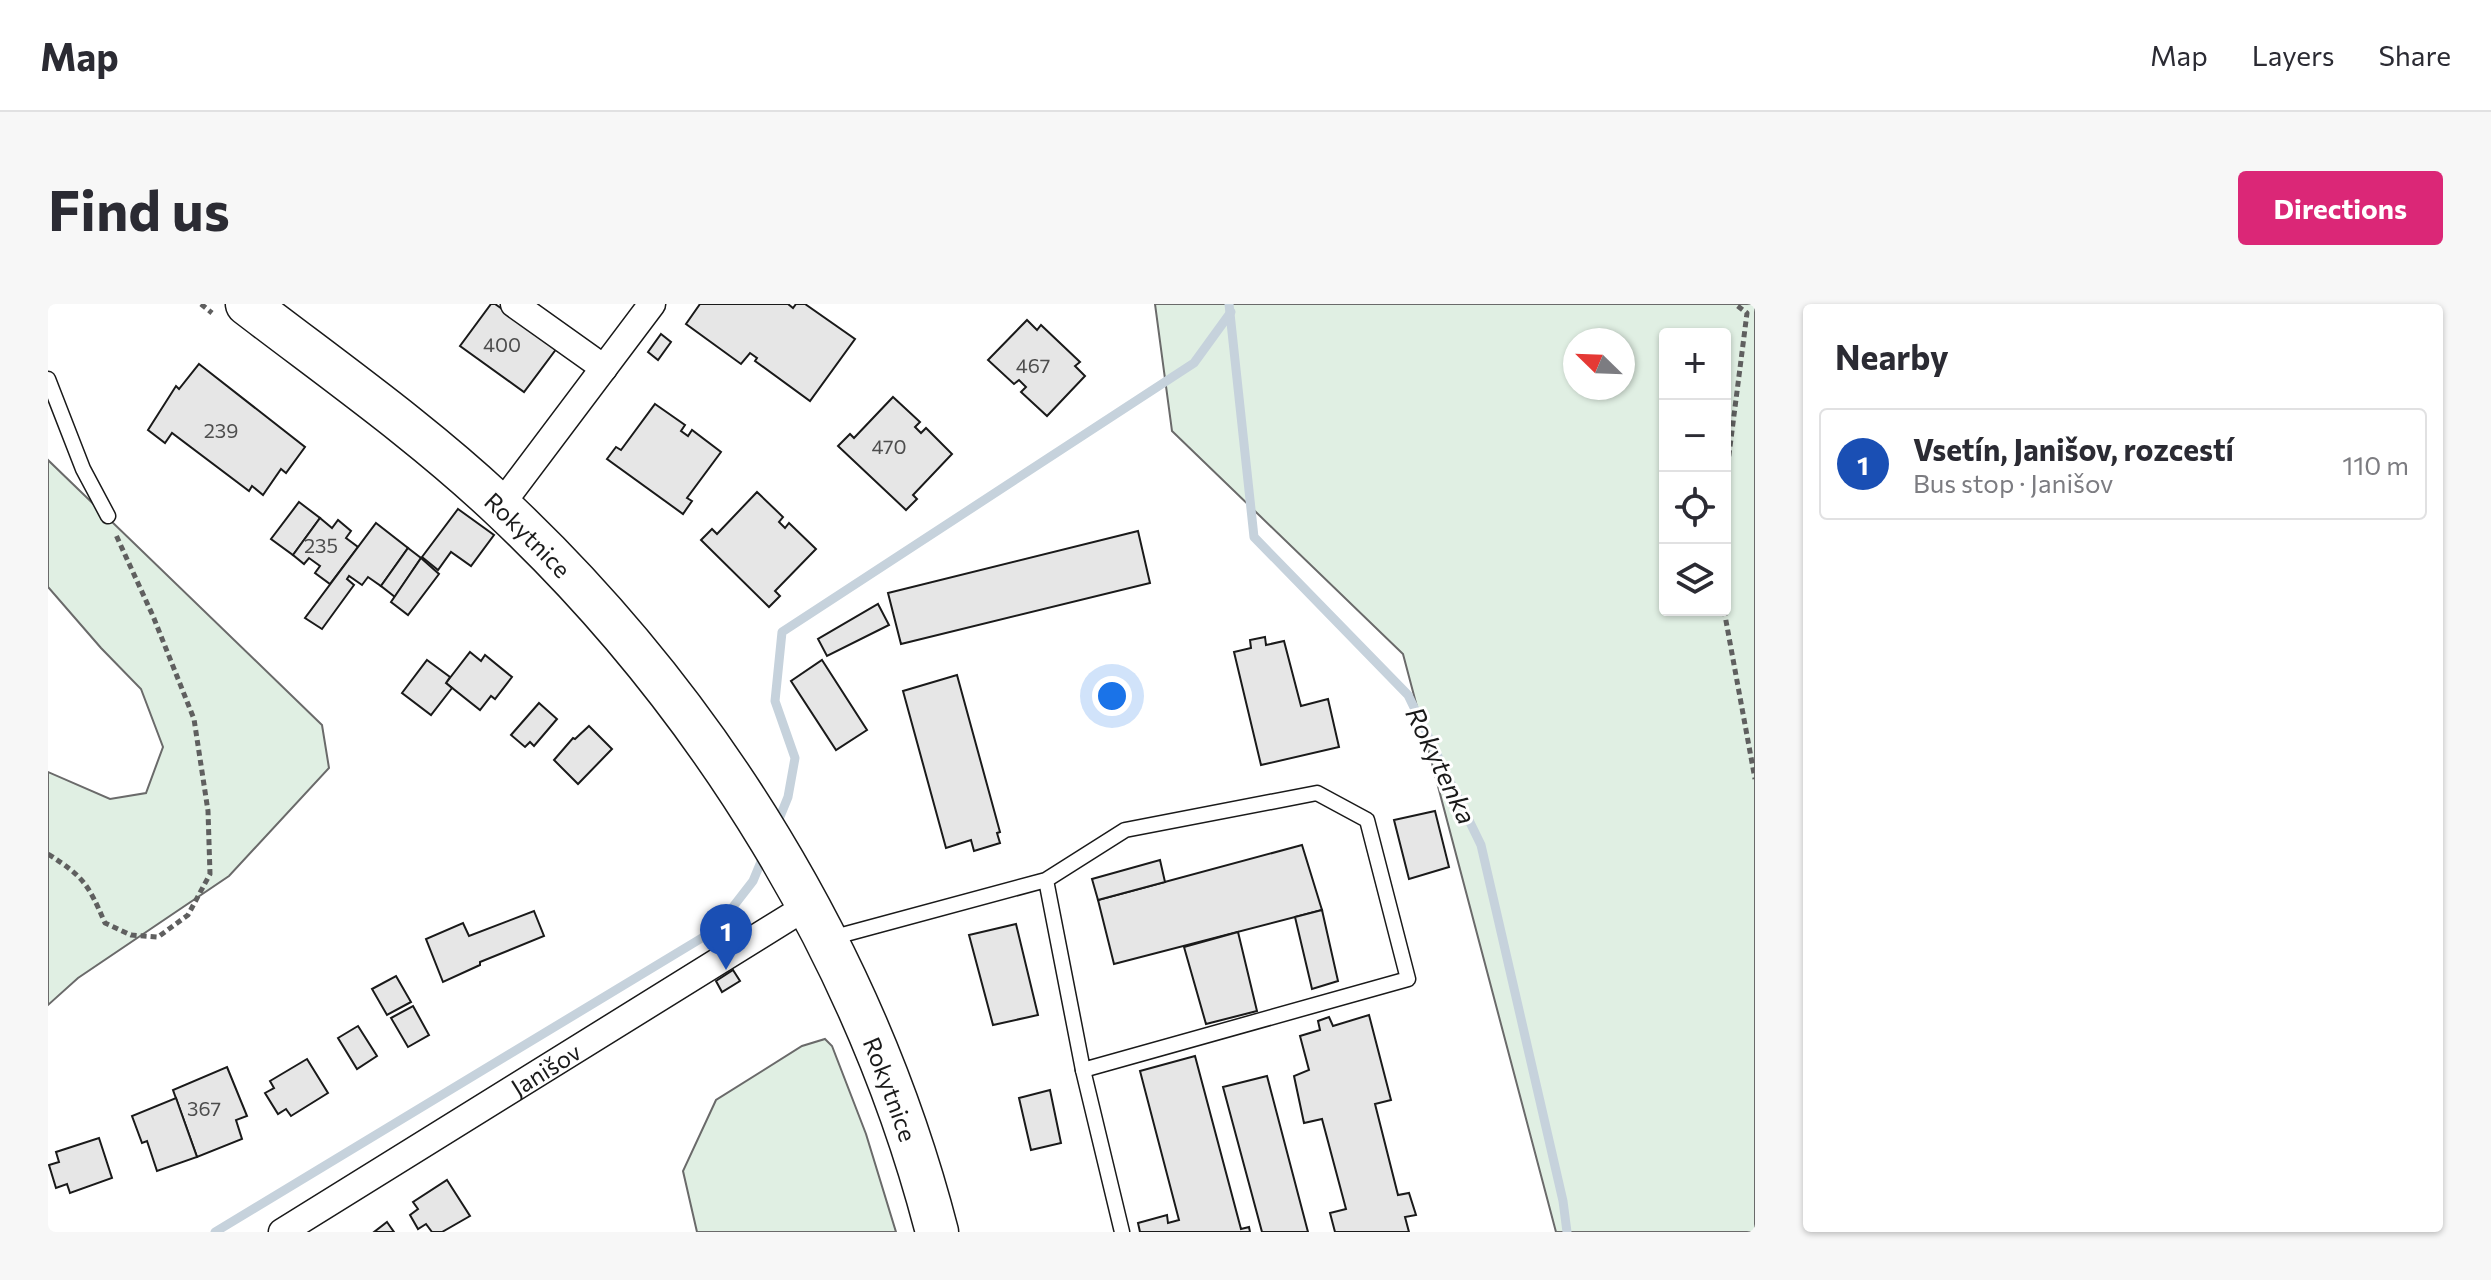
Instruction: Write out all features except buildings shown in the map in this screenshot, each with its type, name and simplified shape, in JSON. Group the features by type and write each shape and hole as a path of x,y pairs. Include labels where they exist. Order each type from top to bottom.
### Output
{"main road":[{"name":"Rokytnice","path":"247,304 449,461 500,506 567,573 673,699 757,818 818,922 901,1114 937,1232"}],"street":[{"path":"514,304 604,368"},
{"path":"500,506 652,304"},
{"name":"Janišov","path":"282,1232 818,922"}],"lane":[{"path":"48,379 83,469 108,516"},
{"path":"818,922 1046,880 1125,830 1317,793 1367,820 1408,979 1083,1070"},
{"path":"1046,880 1083,1070 1122,1232"}],"path":[{"path":"1727,472 1747,313 1735,304"},
{"path":"48,854 79,874 105,923 131,935 158,937 188,915 210,874 208,811 194,719 153,616 108,516"},
{"path":"1725,616 1755,779"}],"green space":[{"path":"1155,304 1755,304 1755,1232 1556,1232 1403,654 1172,431"},
{"path":"48,460 322,725 329,768 229,876 78,978 48,1005 48,772 110,799 146,793 163,747 141,689 48,587"},
{"path":"825,1039 832,1046 866,1134 896,1232 697,1232 683,1171 716,1100 802,1046"}],"waterway":[{"name":"Rokytenka","path":"1229,304 1254,537 1408,695 1481,845 1563,1201 1567,1232"},
{"path":"777,824 788,797 795,758 775,701 782,632 1194,363 1231,312"},
{"path":"215,1232 715,930 753,881 763,857"}],"place":[{"name":"Vsetín, Janišov, rozcestí","path":"726,970"}]}
